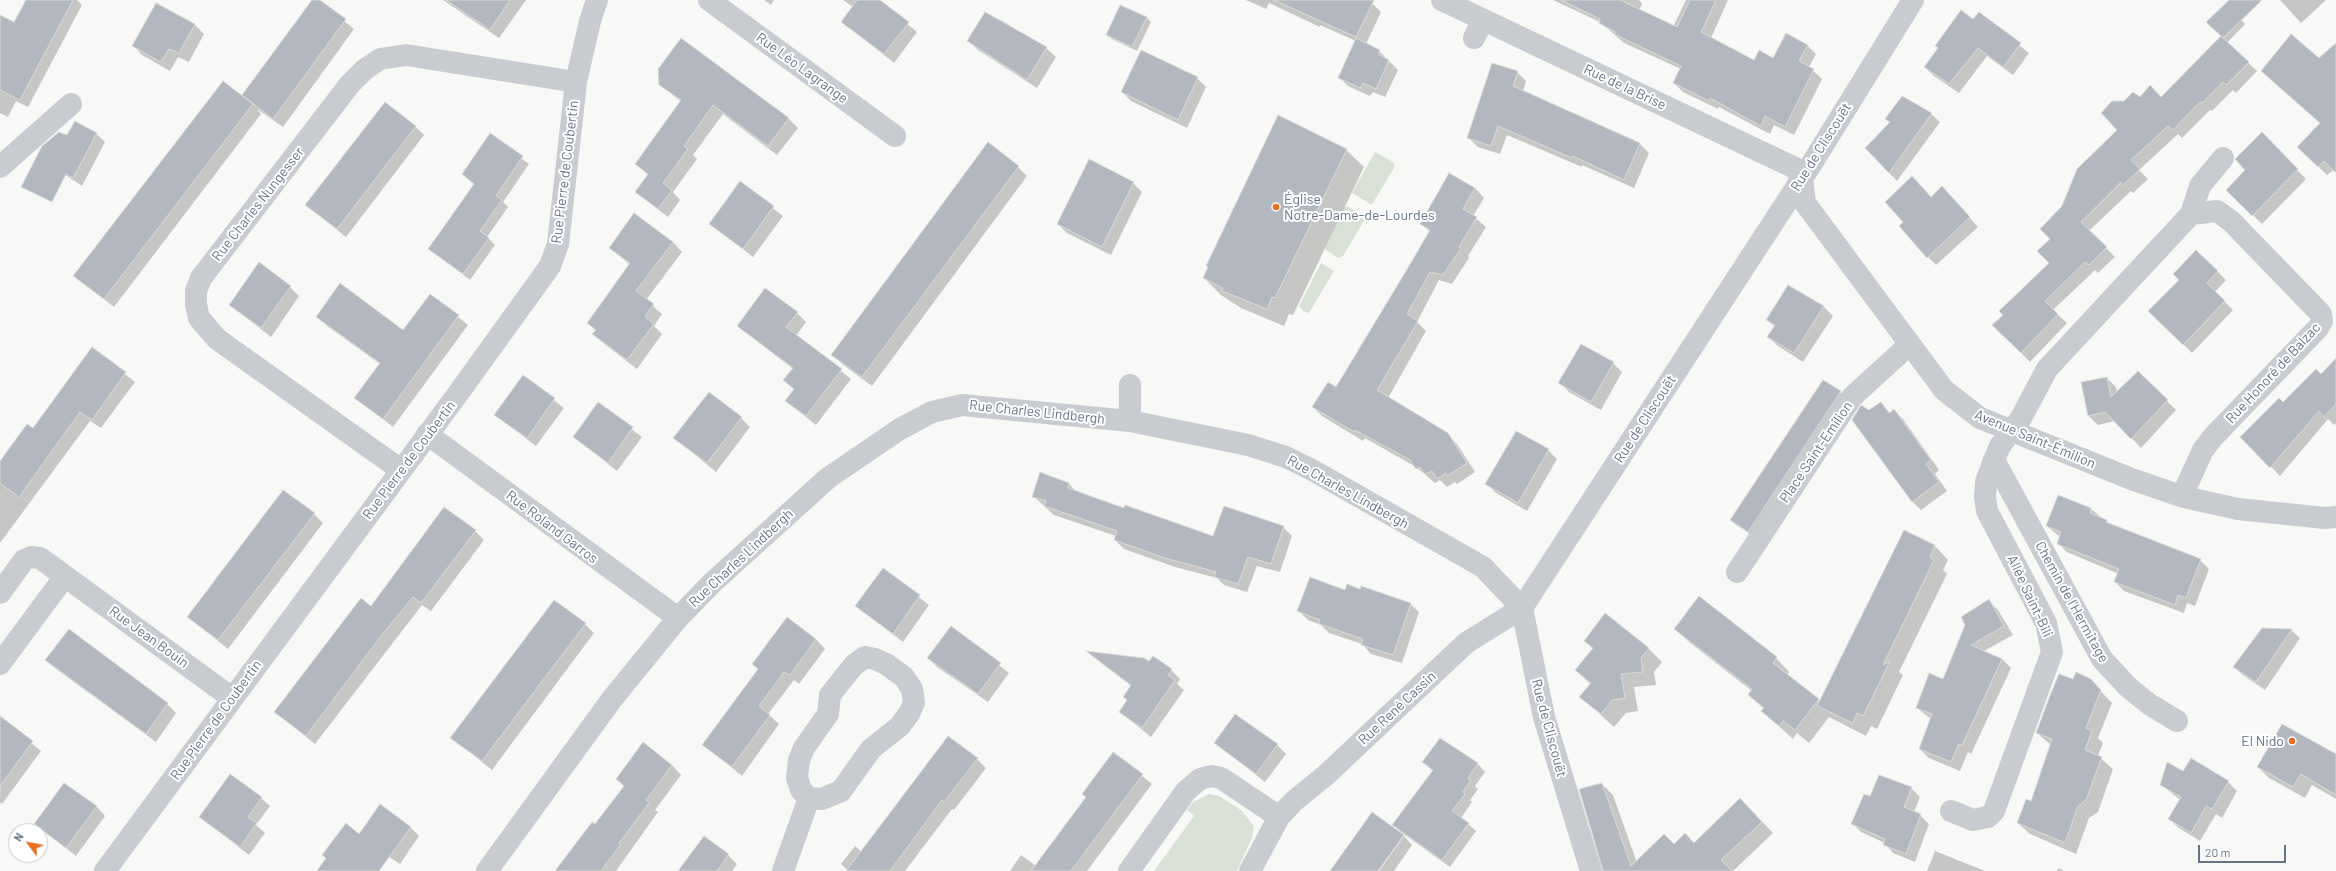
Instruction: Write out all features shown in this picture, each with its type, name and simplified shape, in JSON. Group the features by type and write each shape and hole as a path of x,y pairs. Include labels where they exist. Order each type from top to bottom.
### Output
{"street":[{"name":"Rue Pierre de Coubertin","path":"105,871 550,266 558,244 576,82 597,0"},
{"name":"Rue Léo Lagrange","path":"709,0 895,136"},
{"name":"Rue de la Brise","path":"1442,0 1478,29 1785,163 1795,168 1802,179"},
{"name":"Rue de Cliscouët","path":"1591,871 1544,717 1522,608 1802,179 1913,0"},
{"name":"Rue Charles Nungesser","path":"401,470 217,339 199,318 196,305 196,291 201,278 350,84 364,70 380,59 406,55 576,82"},
{"path":"0,167 71,104"},
{"path":"2011,431 2021,418 2047,369 2191,214 2200,186 2223,158"},
{"name":"Avenue Saint-Émilion","path":"1802,179 1805,203 1944,390 1980,418 2134,480 2184,497 2238,509 2325,518 2336,517"},
{"name":"Rue Honoré de Balzac","path":"2184,497 2203,450 2213,437 2318,328 2322,321 2321,314 2231,221 2217,211 2191,214"},
{"name":"Place Saint-Emilion","path":"1737,572 1852,398 1910,344"},
{"path":"1130,385 1130,421"},
{"name":"Rue Charles Lindbergh","path":"487,871 612,699 678,618 729,567 828,478 900,429 932,412 962,405 1130,421 1248,445 1286,457 1314,471 1483,567 1522,608"},
{"name":"Allée Saint-Bili","path":"1951,812 1973,820 1988,817 1994,810 2052,652 2046,623 1987,511 1985,497 1986,482 1994,460 2011,431"},
{"name":"Rue Roland Garros","path":"427,434 678,618"},
{"name":"Chemin de l'Hermitage","path":"1994,460 2102,659 2128,687 2149,704 2177,721"},
{"name":"Rue Jean Bouin","path":"0,593 24,560 31,557 40,558 232,698"},
{"path":"0,664 65,576"},
{"name":"Rue René Cassin","path":"1250,871 1279,817 1294,801 1326,775 1466,643 1522,608"},
{"path":"865,657 875,658 904,677 912,689 914,702 910,712 900,726 871,749 841,791 822,799 809,798 801,790 797,778 799,760 804,748 828,714 830,696 854,665 865,657"},
{"path":"1129,871 1186,791 1200,779 1211,776 1222,778 1279,817"},
{"path":"783,871 809,798"}],"shaded area":[{"path":"1375,152 1393,162 1395,166 1373,203 1370,204 1352,193"},
{"path":"1347,206 1362,214 1365,219 1343,256 1338,258 1325,249 1344,208"},
{"path":"1321,263 1334,271 1309,313 1303,311 1299,306"},
{"path":"1209,794 1219,796 1241,810 1254,826 1252,838 1237,871 1154,871 1194,816 1187,810 1193,802"}],"building":[{"path":"26,0 73,0 20,100 0,90 0,15 14,22"},
{"path":"312,0 320,0 346,19 273,119 242,95"},
{"path":"446,0 510,0 490,30"},
{"path":"857,0 880,0 909,22 884,54 841,22"},
{"path":"1274,0 1374,0 1356,37"},
{"path":"1561,0 1620,0 1677,27 1690,0 1716,0 1701,32 1754,60 1759,50 1773,58 1786,33 1808,45 1799,61 1814,69 1785,127 1765,116 1761,126 1710,98 1709,101 1673,83 1681,66 1614,34 1615,32 1599,23 1600,19"},
{"path":"2229,0 2262,0 2223,38 2206,22"},
{"path":"156,3 195,24 179,53 169,49 161,62 132,46"},
{"path":"1120,5 1147,17 1132,47 1106,35"},
{"path":"1961,10 1973,19 1979,12 2021,43 2003,67 1978,48 1949,84 1924,67 1938,48 1935,46"},
{"path":"985,12 1047,47 1027,80 967,41"},
{"path":"2291,34 2319,58 2336,43 2336,173 2324,161 2318,167 2297,147 2320,123 2261,71"},
{"path":"2221,36 2249,62 2226,85 2223,82 2202,103 2200,102 2173,130 2168,126 2131,160 2140,169 2123,185 2121,182 2081,222 2107,247 2089,265 2085,262 2045,301 2058,314 2021,353 1992,325 2003,315 1999,311 2049,263 2037,251 2050,239 2040,229 2062,206 2077,169 2117,130 2101,113 2112,101 2124,101 2133,92 2140,97 2150,85 2161,97"},
{"path":"681,38 789,118 768,146 713,105 684,146 688,149 663,183 672,190 658,209 635,192 648,174 635,164 681,100 659,85 658,69"},
{"path":"1356,38 1380,50 1378,54 1389,60 1376,89 1363,83 1360,88 1338,78"},
{"path":"1141,50 1198,77 1178,120 1121,92"},
{"path":"1492,63 1518,71 1513,86 1640,143 1624,180 1573,156 1572,158 1498,126 1491,146 1467,138"},
{"path":"223,81 253,104 104,299 73,276"},
{"path":"1902,96 1932,113 1889,173 1865,148 1890,122 1885,119"},
{"path":"385,102 416,126 337,229 305,205"},
{"name":"Église Notre-Dame-de-Lourdes","path":"1278,115 1347,149 1275,298 1272,297 1267,309 1222,291 1223,288 1203,278 1208,267 1206,266"},
{"path":"75,121 97,133 73,178 66,174 52,202 21,187 42,146 59,132 67,135"},
{"path":"2262,132 2298,169 2252,216 2226,190 2245,170 2235,159"},
{"path":"490,133 523,156 496,196 502,200 480,231 489,238 463,274 428,249 474,184 462,174"},
{"path":"988,142 1019,166 862,377 831,355"},
{"path":"1089,159 1134,182 1102,247 1057,224"},
{"path":"1449,173 1475,188 1463,209 1477,217 1459,247 1461,248 1443,275 1430,272 1407,314 1418,321 1377,390 1448,433 1467,463 1447,476 1446,473 1437,479 1432,471 1425,474 1420,467 1416,469 1410,460 1355,430 1354,432 1312,407 1328,382 1336,387 1409,266 1430,230 1420,224"},
{"path":"1912,176 1931,197 1942,186 1970,217 1927,258 1899,226 1903,222 1885,202"},
{"path":"740,181 774,206 743,249 709,224"},
{"path":"634,213 673,242 636,291 654,304 645,317 654,324 627,360 592,334 596,330 587,323 630,263 609,248"},
{"path":"2196,250 2218,271 2207,283 2225,301 2183,345 2148,311 2179,280 2173,274"},
{"path":"259,262 291,286 261,328 229,305"},
{"path":"340,283 403,330 430,294 459,315 383,419 354,398 380,363 316,317"},
{"path":"1788,285 1824,306 1794,353 1767,337 1775,325 1766,320"},
{"path":"765,288 798,312 786,327 842,369 806,416 785,401 794,389 783,380 793,368 737,326"},
{"path":"1581,344 1614,362 1591,402 1558,383"},
{"path":"92,347 126,372 92,420 80,412 19,497 0,483 0,461 27,424 33,428"},
{"path":"2336,358 2336,404 2324,417 2319,411 2270,468 2240,437 2279,398 2283,402 2316,369 2321,374"},
{"path":"2138,371 2168,400 2131,439 2105,412 2088,416 2081,382 2107,377 2111,397"},
{"path":"523,375 555,398 527,438 494,415"},
{"path":"1823,380 1841,391 1748,532 1730,520"},
{"path":"709,392 742,417 707,463 673,438"},
{"path":"598,402 633,427 608,463 573,437"},
{"path":"1881,402 1889,413 1894,409 1931,460 1926,464 1939,482 1912,502 1852,420 1861,405 1869,410"},
{"path":"1516,431 1549,449 1518,503 1485,484"},
{"path":"1040,472 1069,483 1068,488 1124,508 1125,505 1213,536 1224,506 1284,526 1271,564 1248,557 1238,584 1214,577 1216,572 1165,558 1114,540 1117,531 1044,506 1046,501 1032,497"},
{"path":"283,490 315,513 218,640 187,617"},
{"path":"2058,495 2091,508 2090,513 2107,520 2106,522 2201,559 2186,598 2178,595 2175,605 2114,582 2119,569 2057,544 2061,532 2046,526"},
{"path":"444,507 476,530 421,603 413,597 381,636 306,736 274,712 361,598 371,606"},
{"path":"1904,530 1935,545 1930,557 1934,560 1883,665 1890,661 1863,716 1857,713 1853,723 1817,706"},
{"path":"883,568 920,595 893,634 855,606"},
{"path":"1310,577 1345,590 1347,584 1360,589 1361,586 1411,603 1393,655 1361,645 1363,639 1319,624 1320,620 1297,611"},
{"path":"1699,596 1777,657 1773,663 1819,699 1795,730 1783,721 1779,726 1761,711 1764,708 1748,695 1752,689 1674,629"},
{"path":"1989,599 2004,626 1971,645 2002,659 1962,745 1959,744 1951,762 1919,749 1932,714 1916,708 1929,673 1943,679 1965,625 1961,617"},
{"path":"554,600 586,623 482,761 450,738"},
{"path":"1605,613 1649,648 1641,658 1643,672 1621,674 1625,698 1612,700 1601,714 1579,697 1591,683 1575,670 1593,648 1584,641"},
{"path":"787,617 816,639 790,675 784,672 759,706 770,715 732,767 702,745 758,669 752,664"},
{"path":"951,626 1001,663 978,694 927,658"},
{"path":"2262,628 2292,629 2256,682 2233,667"},
{"path":"69,629 168,703 146,734 45,660"},
{"path":"1086,651 1144,658 1149,661 1153,656 1172,669 1168,675 1175,680 1142,728 1119,712 1127,700 1123,697 1131,685"},
{"path":"2076,672 2091,679 2101,690 2086,728 2092,731 2085,750 2102,757 2086,800 2078,806 2065,843 2017,823 2026,799 2031,801 2052,739 2036,733 2051,693 2059,674 2073,679"},
{"path":"1235,714 1278,744 1256,774 1214,743"},
{"path":"0,716 33,741 0,786"},
{"name":"El Nido","path":"2282,724 2336,754 2336,795 2301,774 2293,787 2257,767"},
{"path":"948,736 978,758 944,802 942,800 890,871 846,871"},
{"path":"1440,738 1478,763 1468,778 1471,780 1463,792 1465,794 1452,811 1469,823 1442,860 1392,825 1433,770 1422,762"},
{"path":"643,742 672,765 646,800 649,803 619,843 621,844 601,871 555,871 592,822 595,824 624,786 616,779"},
{"path":"1113,752 1143,774 1071,871 1031,871 1086,797 1082,794"},
{"path":"2191,758 2229,781 2212,809 2206,806 2191,833 2168,819 2181,797 2160,785 2167,762 2183,771"},
{"path":"230,774 262,797 248,817 257,823 240,847 199,817"},
{"path":"1879,775 1912,787 1904,807 1921,814 1906,854 1883,845 1885,839 1851,824 1864,794 1870,796"},
{"path":"64,783 97,806 66,848 48,834 48,823 35,823"},
{"path":"1602,783 1631,866 1664,834 1674,844 1685,833 1694,843 1740,798 1762,822 1721,860 1732,871 1603,871 1579,789"},
{"path":"380,804 411,827 379,871 317,871 326,858 322,855 346,823 359,834"},
{"path":"1372,812 1404,835 1378,871 1330,871"},
{"path":"704,836 729,854 717,871 678,871"}],"place":[{"name":"Église Notre-Dame-de-Lourdes","path":"1276,207"},
{"name":"El Nido","path":"2292,741"}]}
